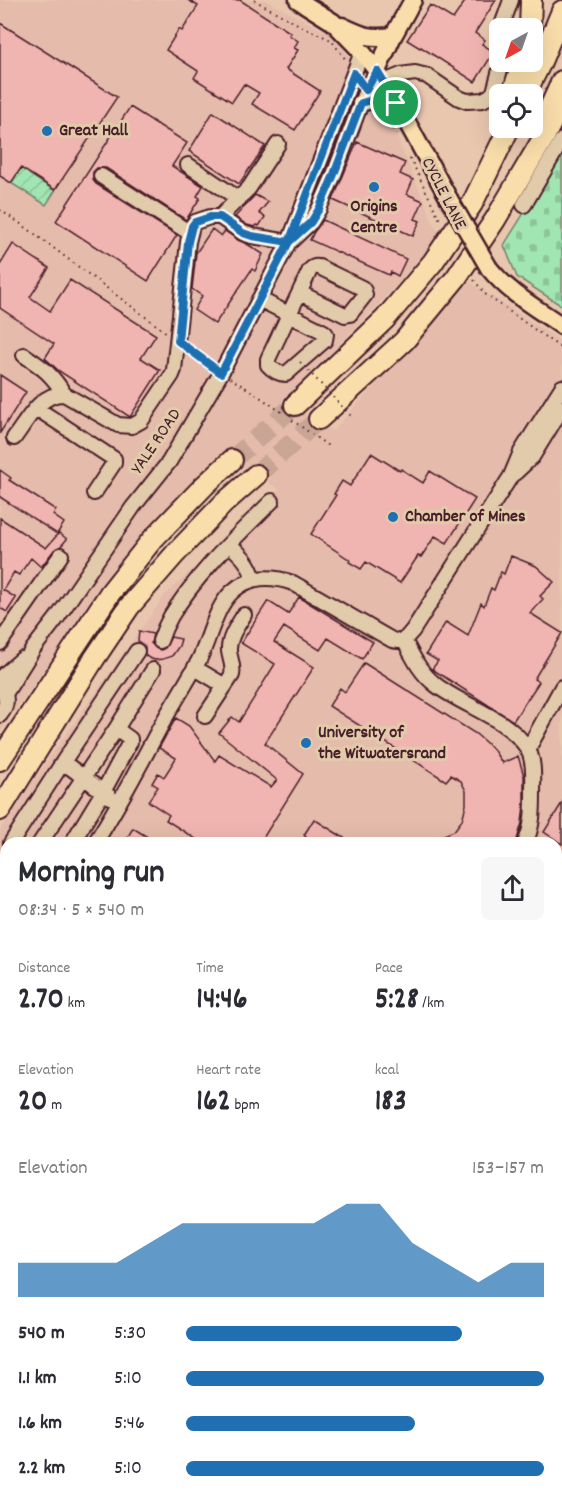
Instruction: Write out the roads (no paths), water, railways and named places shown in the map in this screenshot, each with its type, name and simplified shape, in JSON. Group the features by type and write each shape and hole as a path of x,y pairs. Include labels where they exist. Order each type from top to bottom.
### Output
{"highway":[{"path":"531,0 531,18"},
{"path":"530,84 562,11"},
{"path":"516,183 562,81"},
{"path":"319,419 404,340 456,278 495,220 544,137 562,101"},
{"path":"491,165 498,138"},
{"path":"295,405 385,318 433,262 472,204 504,138"},
{"path":"0,760 110,593 152,540 232,460"},
{"path":"0,810 129,607 191,537 224,503 256,475"}],"main road":[{"path":"298,0 333,22 368,37 393,36"},
{"path":"381,77 393,36 413,0"},
{"path":"333,22 362,52 381,77 489,268 515,294 562,326"},
{"path":"367,101 380,98 396,103"}],"street":[{"path":"505,18 511,0"},
{"name":"YALE ROAD","path":"0,715 5,709 6,702 2,691 57,618 133,507 169,462 221,373 289,242 362,52"},
{"path":"381,77 414,73 427,76 467,101 483,100 490,96 494,92 499,72"},
{"name":"YALE ROAD","path":"289,242 311,222 319,209 367,101 366,90 381,77"},
{"path":"524,205 562,140"},
{"path":"220,217 253,183 278,144"},
{"path":"188,165 239,199"},
{"path":"101,176 190,233"},
{"path":"24,355 48,372 64,394 118,425 132,426 141,421 172,375 176,362 192,226 200,220 220,217 243,233 289,242"},
{"path":"260,299 289,314 326,334 325,340 288,373 283,374 270,368 267,362 289,314 300,293 310,270 316,266 362,288 365,295 350,314 345,315 300,293"},
{"path":"99,837 195,668 204,651 219,609 232,591 241,584 254,579 281,579 293,583 392,640 404,640 413,630 511,476 521,452 562,387"},
{"path":"14,438 44,400 52,395 64,394"},
{"path":"36,408 114,459 114,463 94,493"},
{"path":"511,476 532,457 562,408"},
{"path":"160,641 170,617 187,593 229,544 272,501"},
{"path":"229,544 245,559 254,579"},
{"path":"1,639 61,555"},
{"path":"206,716 232,675 234,667 229,650 230,642 244,615"},
{"path":"404,640 423,674 436,685 503,724 519,737 528,749 533,767 532,821 528,837"},
{"name":"YALE ROAD","path":"0,678 33,650"},
{"path":"15,837 137,651"},
{"path":"195,668 225,687"},
{"path":"44,837 153,670"},
{"path":"528,749 562,687"},
{"path":"76,837 130,742 130,739 116,729"},
{"path":"63,762 119,804"}],"tunnel":[{"path":"232,460 295,405"},
{"path":"256,475 319,419"}],"place":[{"name":"Great Hall","path":"47,131"},
{"name":"Origins Centre","path":"374,187"},
{"name":"Chamber of Mines","path":"393,517"},
{"name":"University of the Witwatersrand","path":"306,743"}]}
